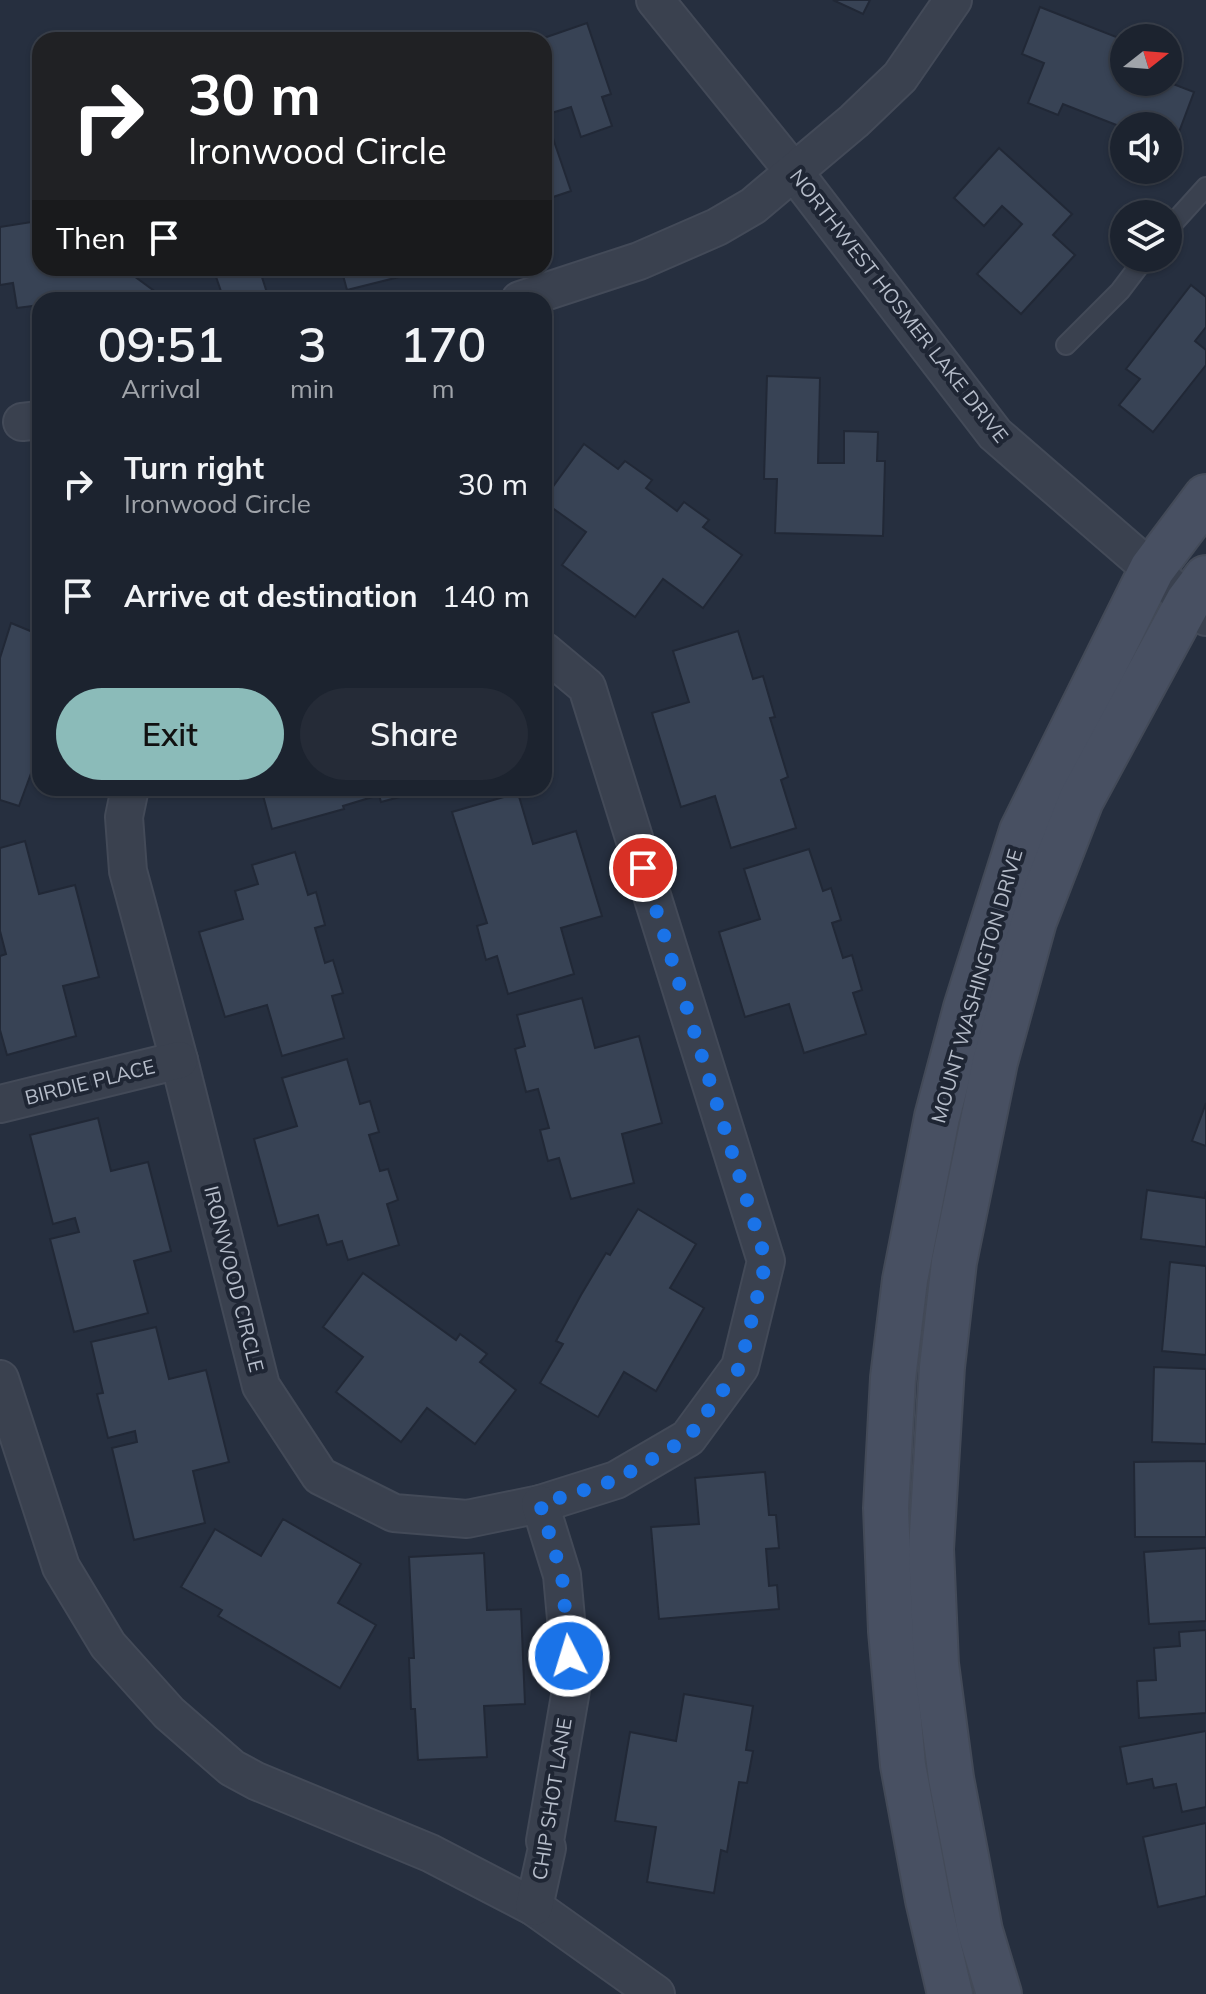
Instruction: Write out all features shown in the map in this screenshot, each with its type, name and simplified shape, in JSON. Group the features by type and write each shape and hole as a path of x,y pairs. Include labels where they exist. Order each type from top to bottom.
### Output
{"main road":[{"name":"MOUNT WASHINGTON DRIVE","path":"950,1994 928,1900 903,1765 891,1631 886,1508 893,1378 905,1280 937,1117 966,1008 1022,831 1152,569 1206,497"},
{"name":"MOUNT WASHINGTON DRIVE","path":"999,1994 980,1931 954,1794 936,1664 931,1549 942,1367 954,1262 995,1062 1034,921 1081,800 1200,599"}],"street":[{"name":"NORTHWEST HOSMER LAKE DRIVE","path":"655,0 794,172 995,434 1152,569 1200,599"},
{"path":"544,292 639,261 717,227 753,206 854,121 900,77 953,0"},
{"name":"IRONWOOD CIRCLE","path":"128,796 124,817 128,871 261,1386 320,1476 394,1513 467,1519 540,1504 616,1480 688,1438 740,1367 766,1261 587,687 552,658"},
{"name":"BIRDIE PLACE","path":"0,1104 179,1060"},
{"path":"0,1379 61,1567 108,1645 169,1713 232,1768 256,1781 430,1853 534,1907 656,1994"},
{"name":"CHIP SHOT LANE","path":"534,1907 547,1848 545,1841 572,1684 562,1575 540,1504"}],"lane":[{"path":"1182,214 1206,187"},
{"path":"1066,345 1120,291 1134,272"}],"building":[{"path":"833,0 870,0 863,14"},
{"path":"1040,7 1110,34 1110,96 1182,96 1182,87 1194,92 1182,124 1182,112 1110,112 1110,122 1063,104 1058,115 1028,103 1044,63 1022,54"},
{"path":"587,23 611,94 602,97 612,126 581,137 571,107 552,113 552,35"},
{"path":"552,135 571,191 552,197"},
{"path":"999,148 1072,214 1053,235 1075,255 1021,314 977,274 1022,224 1002,206 984,226 954,198"},
{"path":"32,222 32,276 134,276 156,292 32,292 32,306 17,308 13,283 0,285 0,227"},
{"path":"216,276 262,276 267,292 221,292"},
{"path":"343,276 403,276 347,290"},
{"path":"1191,285 1206,297 1206,327 1195,341 1206,350 1206,365 1153,432 1119,405 1140,379 1126,369"},
{"path":"767,376 820,378 818,463 844,463 844,431 878,432 877,461 885,461 883,536 775,533 777,479 764,479"},
{"path":"584,444 618,469 625,461 652,480 646,488 677,511 684,502 709,520 703,527 742,555 703,608 663,579 635,617 562,565 586,532 552,508 552,488"},
{"path":"11,623 32,632 32,771 19,806 0,800 0,658"},
{"path":"738,631 753,679 763,676 775,717 770,718 788,777 781,780 796,828 731,848 715,796 681,807 652,713 689,702 673,651"},
{"path":"263,796 376,796 343,806 344,809 272,829"},
{"path":"379,796 403,796 381,802"},
{"path":"508,796 519,796 533,844 576,831 602,916 561,928 574,974 508,994 497,956 486,960 477,926 487,923 452,812"},
{"path":"25,841 39,894 75,885 99,977 63,986 76,1036 7,1055 0,1030 0,956 6,954 0,931 0,848"},
{"path":"809,849 823,891 831,888 841,920 832,923 843,958 852,955 862,990 853,993 866,1034 804,1053 789,1004 745,1017 719,932 760,919 744,869"},
{"path":"295,852 308,895 316,892 325,925 315,928 325,963 333,960 343,993 332,996 344,1038 282,1056 267,1005 225,1017 199,932 243,919 235,891 258,884 252,865"},
{"path":"582,998 595,1048 639,1036 662,1123 622,1134 634,1183 571,1199 559,1158 548,1161 540,1130 549,1128 538,1089 526,1092 515,1049 525,1046 517,1015"},
{"path":"347,1059 360,1104 370,1101 379,1132 369,1135 380,1171 388,1169 398,1200 387,1204 399,1245 348,1260 342,1241 327,1245 318,1215 278,1226 254,1139 297,1126 282,1078"},
{"path":"1206,1103 1206,1146 1192,1141"},
{"path":"98,1118 111,1171 148,1162 171,1251 134,1261 148,1313 74,1332 50,1239 79,1232 75,1218 53,1224 30,1135"},
{"path":"1147,1190 1205,1198 1206,1191 1206,1247 1141,1239"},
{"path":"638,1209 696,1244 670,1288 704,1308 656,1391 624,1372 598,1417 540,1383 563,1344 556,1341 581,1295"},
{"path":"1170,1262 1206,1266 1206,1355 1162,1351"},
{"path":"363,1273 456,1340 460,1334 487,1354 480,1362 516,1390 475,1444 427,1408 401,1442 336,1392 363,1357 323,1327"},
{"path":"156,1327 169,1379 206,1370 229,1462 193,1471 205,1523 134,1540 112,1448 137,1442 135,1431 108,1438 97,1394 103,1393 91,1342"},
{"path":"1154,1367 1206,1369 1206,1444 1152,1442"},
{"path":"1206,1461 1206,1537 1135,1537 1134,1462"},
{"path":"765,1472 769,1515 776,1515 779,1548 766,1549 769,1586 777,1585 779,1609 659,1619 651,1527 699,1524 695,1478"},
{"path":"283,1519 361,1564 338,1603 376,1625 340,1688 218,1616 222,1610 181,1587 215,1529 261,1556"},
{"path":"1206,1548 1206,1621 1149,1624 1144,1552"},
{"path":"484,1553 487,1610 521,1609 525,1704 484,1706 487,1757 418,1760 415,1709 411,1709 409,1658 414,1658 409,1557"},
{"path":"1206,1630 1206,1713 1139,1718 1137,1681 1156,1680 1154,1648 1180,1646 1179,1632"},
{"path":"684,1694 753,1706 746,1750 753,1751 747,1783 739,1782 727,1852 721,1850 714,1893 647,1882 656,1827 615,1821 630,1732 676,1741"},
{"path":"1206,1731 1206,1807 1182,1812 1176,1784 1154,1788 1152,1779 1127,1784 1120,1747"},
{"path":"1206,1823 1206,1896 1158,1907 1143,1837"}],"route":[{"path":"569,1656 562,1575 540,1504 616,1480 688,1438 740,1367 766,1261 643,868"}]}
